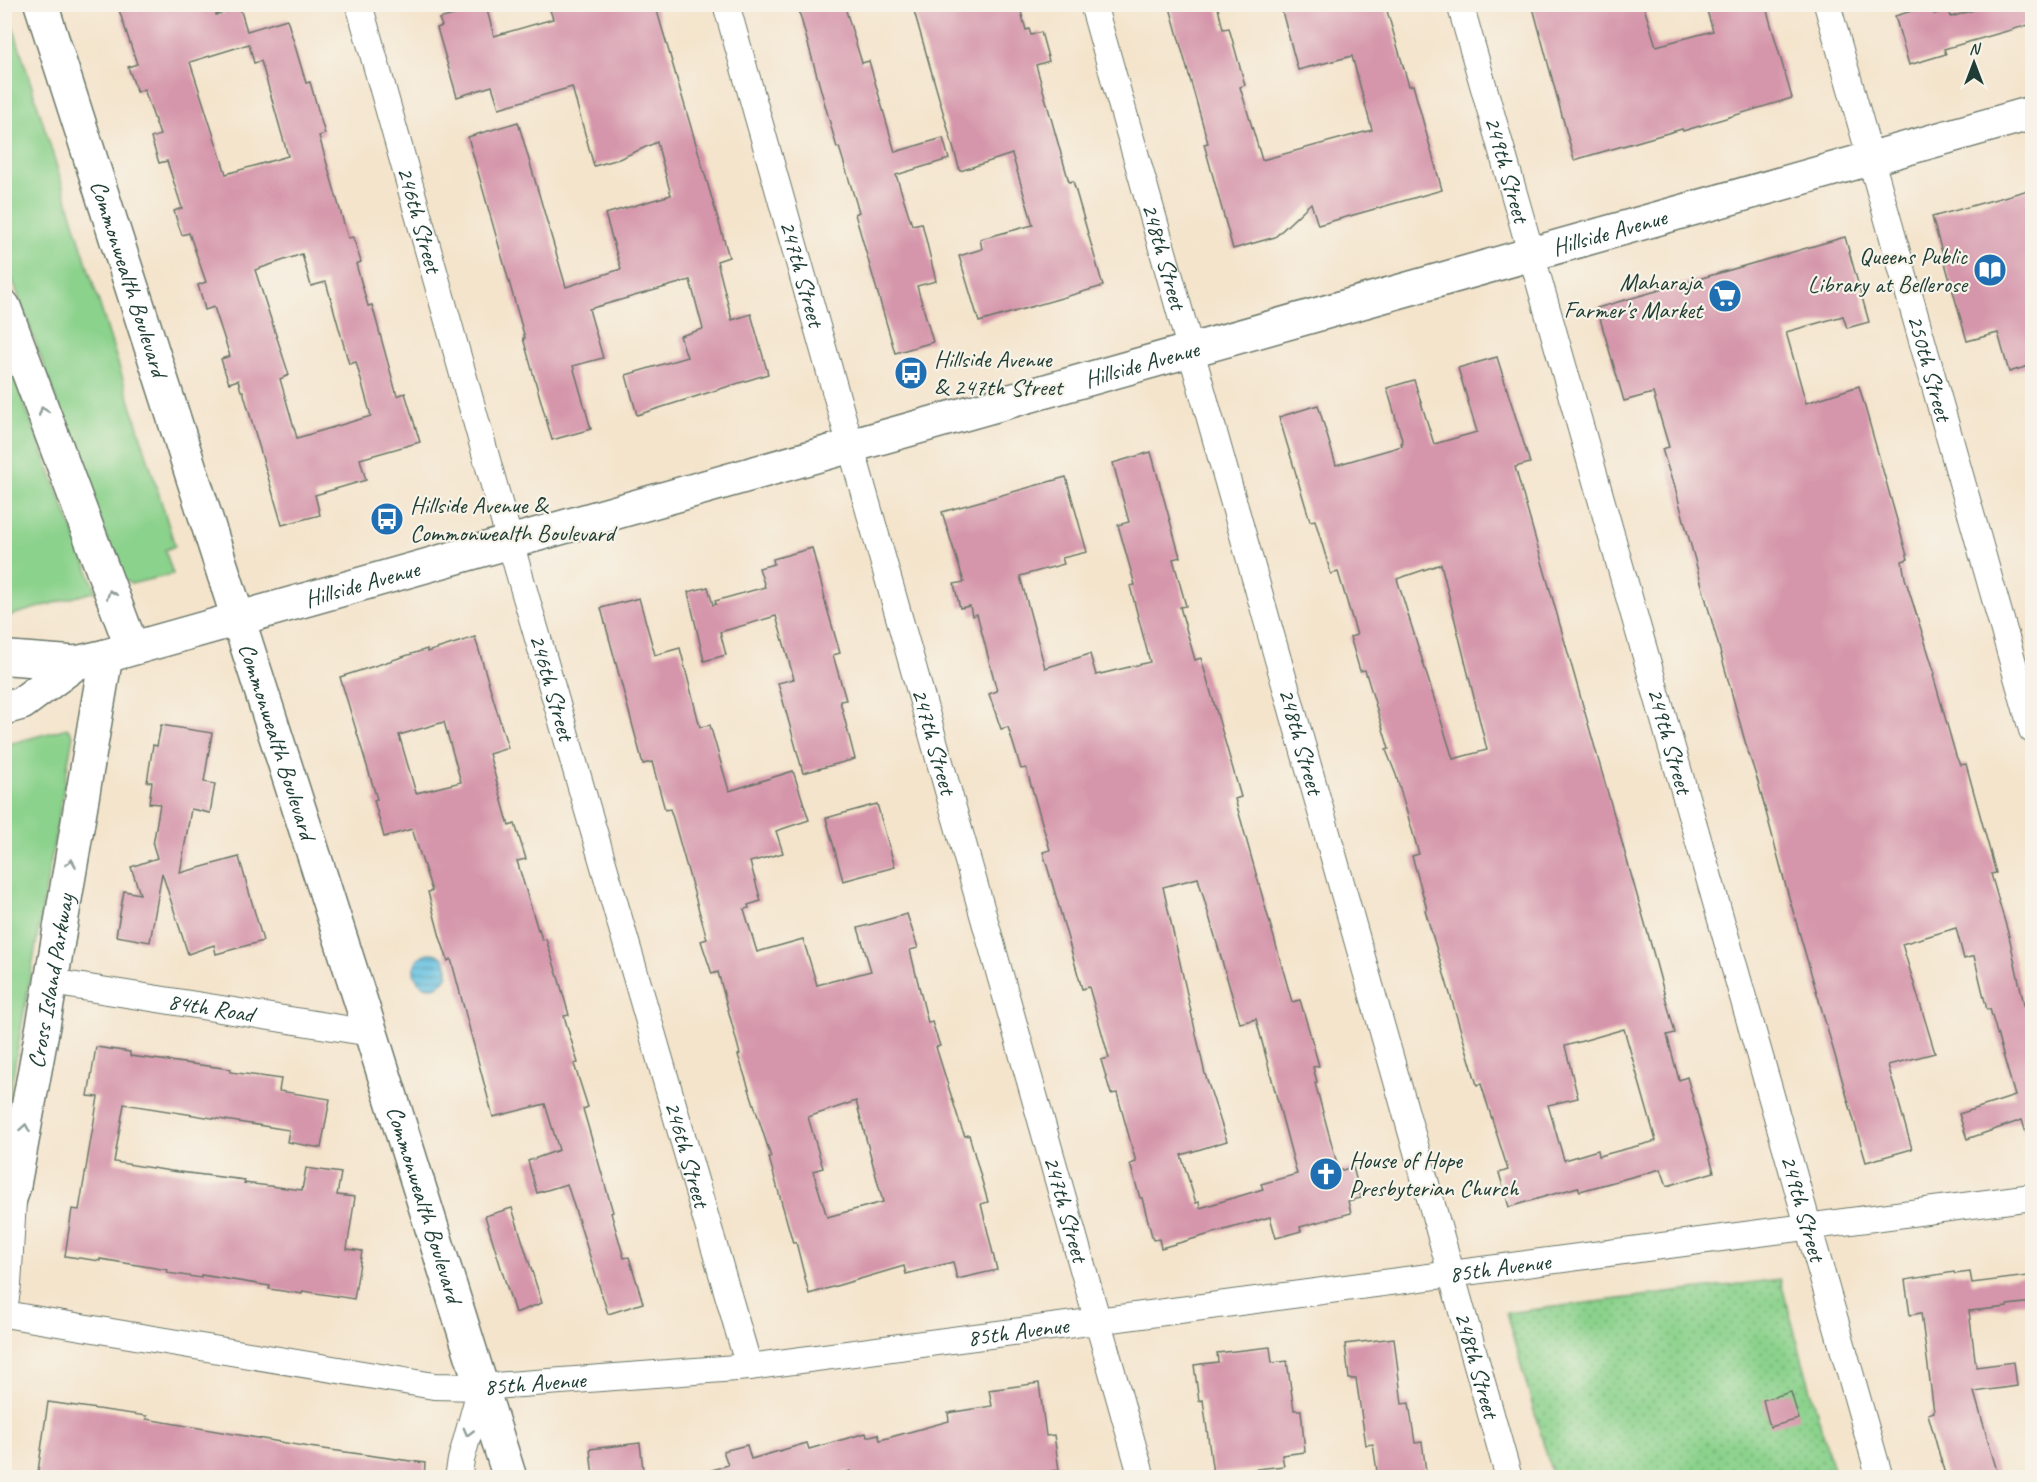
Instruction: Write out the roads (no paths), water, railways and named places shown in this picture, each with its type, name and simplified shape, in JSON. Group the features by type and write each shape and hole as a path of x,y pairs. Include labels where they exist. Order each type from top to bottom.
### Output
{"main road":[{"name":"Commonwealth Boulevard","path":"41,4 371,1033 510,1478"},
{"name":"Hillside Avenue","path":"14,705 105,656 2032,113"},
{"path":"4,307 105,656"},
{"name":"Hillside Avenue","path":"7,658 105,656"},
{"name":"Cross Island Parkway","path":"14,1185 51,982 105,656"},
{"path":"4,1220 14,1185"}],"street":[{"name":"246th Street","path":"359,4 510,542 749,1366"},
{"name":"247th Street","path":"726,4 1142,1478"},
{"name":"248th Street","path":"1093,4 1509,1478"},
{"name":"249th Street","path":"1460,4 1880,1478"},
{"name":"250th Street","path":"1827,4 2032,730"},
{"name":"84th Road","path":"51,982 371,1033"},
{"name":"Cross Island Parkway","path":"4,1309 8,1285 14,1185"},
{"name":"85th Avenue","path":"4,1314 434,1386 481,1387 749,1366 1098,1322 2032,1197"},
{"path":"458,1478 481,1387"}],"water":[{"path":"431,953 443,958 448,970 443,982 431,987 419,982 414,970 419,958"}],"place":[{"name":"Queens Public Library at Bellerose","path":"1990,270"},
{"name":"Maharaja Farmer's Market","path":"1725,296"},
{"name":"Hillside Avenue & 247th Street","path":"911,373"},
{"name":"Hillside Avenue & Commonwealth Boulevard","path":"387,519"},
{"name":"House of Hope Presbyterian Church","path":"1326,1174"}]}
